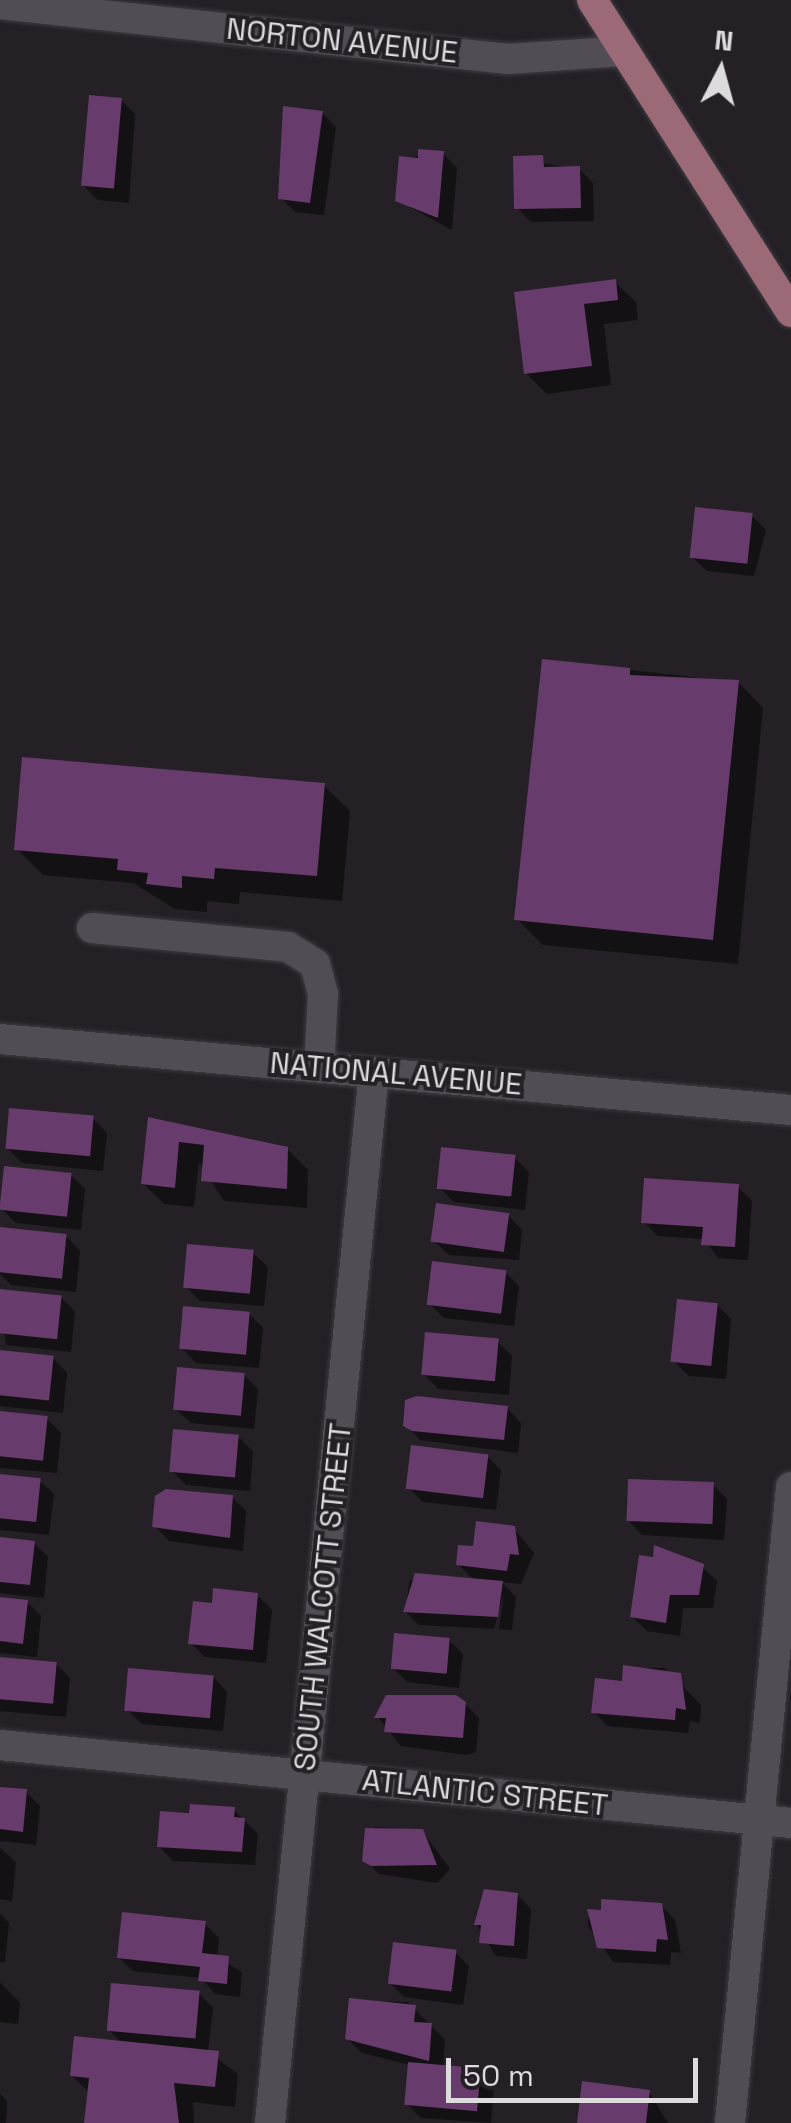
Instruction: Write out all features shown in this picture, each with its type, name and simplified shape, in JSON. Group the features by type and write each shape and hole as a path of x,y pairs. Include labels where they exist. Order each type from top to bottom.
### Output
{"main road":[{"path":"592,0 791,312"}],"street":[{"name":"NORTON AVENUE","path":"0,4 508,59 624,51"},
{"path":"92,928 288,946 315,964 323,994 318,1067"},
{"name":"NATIONAL AVENUE","path":"0,1039 791,1110"},
{"name":"SOUTH WALCOTT STREET","path":"270,2123 374,1072"},
{"path":"730,2123 791,1486"},
{"name":"ATLANTIC STREET","path":"0,1746 791,1824"}],"building":[{"path":"89,95 122,98 114,189 81,186"},
{"path":"283,106 323,111 310,203 278,199"},
{"path":"418,149 444,151 438,218 395,201 399,156 418,158"},
{"path":"543,155 544,167 580,166 581,208 514,209 513,156"},
{"path":"616,279 618,300 584,304 592,366 524,374 514,292"},
{"path":"695,507 753,513 747,564 690,558"},
{"path":"542,659 630,668 630,675 739,680 713,940 514,920"},
{"path":"22,757 325,783 317,876 215,868 214,879 182,876 182,888 146,884 148,873 117,870 118,859 14,850"},
{"path":"9,1108 94,1115 90,1156 5,1149"},
{"path":"148,1117 288,1147 287,1189 201,1181 204,1145 179,1142 175,1188 141,1184"},
{"path":"441,1147 516,1155 511,1197 437,1189"},
{"path":"4,1166 72,1173 67,1217 0,1210"},
{"path":"644,1178 739,1184 735,1247 701,1245 703,1227 641,1223"},
{"path":"436,1203 509,1213 504,1252 431,1242"},
{"path":"0,1227 67,1234 62,1279 0,1272"},
{"path":"187,1244 254,1250 250,1294 183,1288"},
{"path":"432,1261 506,1270 501,1314 427,1305"},
{"path":"0,1289 62,1295 57,1339 0,1333"},
{"path":"677,1299 718,1303 711,1366 670,1362"},
{"path":"183,1306 250,1312 246,1355 179,1349"},
{"path":"425,1332 499,1338 495,1381 421,1375"},
{"path":"0,1350 54,1356 49,1400 0,1395"},
{"path":"177,1367 245,1373 241,1416 173,1410"},
{"path":"417,1396 508,1406 504,1440 412,1431 403,1426 405,1400"},
{"path":"0,1411 48,1416 43,1461 0,1456"},
{"path":"173,1429 239,1435 235,1478 169,1472"},
{"path":"411,1445 488,1455 483,1498 406,1489"},
{"path":"0,1474 41,1478 36,1522 0,1518"},
{"path":"628,1479 714,1482 712,1524 627,1521"},
{"path":"166,1489 233,1495 230,1538 152,1527 155,1496"},
{"path":"476,1521 515,1526 519,1555 510,1554 507,1571 456,1565 458,1545 473,1546"},
{"path":"0,1537 35,1541 30,1585 0,1582"},
{"path":"654,1545 704,1564 699,1595 670,1595 666,1623 630,1617 639,1555 653,1557"},
{"path":"415,1573 503,1581 498,1617 403,1612"},
{"path":"213,1588 258,1593 253,1650 188,1644 193,1601 212,1603"},
{"path":"0,1597 28,1600 23,1644 0,1641"},
{"path":"394,1633 450,1638 447,1674 391,1669"},
{"path":"0,1657 57,1662 53,1704 0,1699"},
{"path":"623,1665 681,1673 686,1710 676,1708 675,1720 591,1713 595,1678 622,1681"},
{"path":"128,1668 214,1675 210,1718 124,1711"},
{"path":"386,1695 456,1695 466,1702 463,1738 384,1732 386,1718 374,1718"},
{"path":"0,1787 27,1789 23,1832 0,1829"},
{"path":"190,1804 235,1807 234,1817 245,1818 242,1852 157,1847 160,1811 189,1813"},
{"path":"365,1828 423,1829 437,1865 371,1866 362,1861"},
{"path":"484,1889 518,1893 514,1946 479,1943 481,1925 474,1925"},
{"path":"601,1899 662,1903 668,1940 657,1939 656,1952 597,1948 587,1909 601,1910"},
{"path":"122,1912 206,1921 202,1953 229,1956 227,1984 198,1981 200,1967 117,1958"},
{"path":"393,1942 457,1950 451,1991 388,1984"},
{"path":"111,1983 200,1991 195,2039 107,2031"},
{"path":"349,1998 416,2005 414,2022 432,2023 429,2061 345,2039"},
{"path":"74,2036 219,2051 215,2087 174,2083 179,2123 84,2123 89,2078 70,2076"},
{"path":"408,2062 481,2068 477,2111 404,2105"},
{"path":"582,2081 650,2090 646,2123 577,2123"}]}
